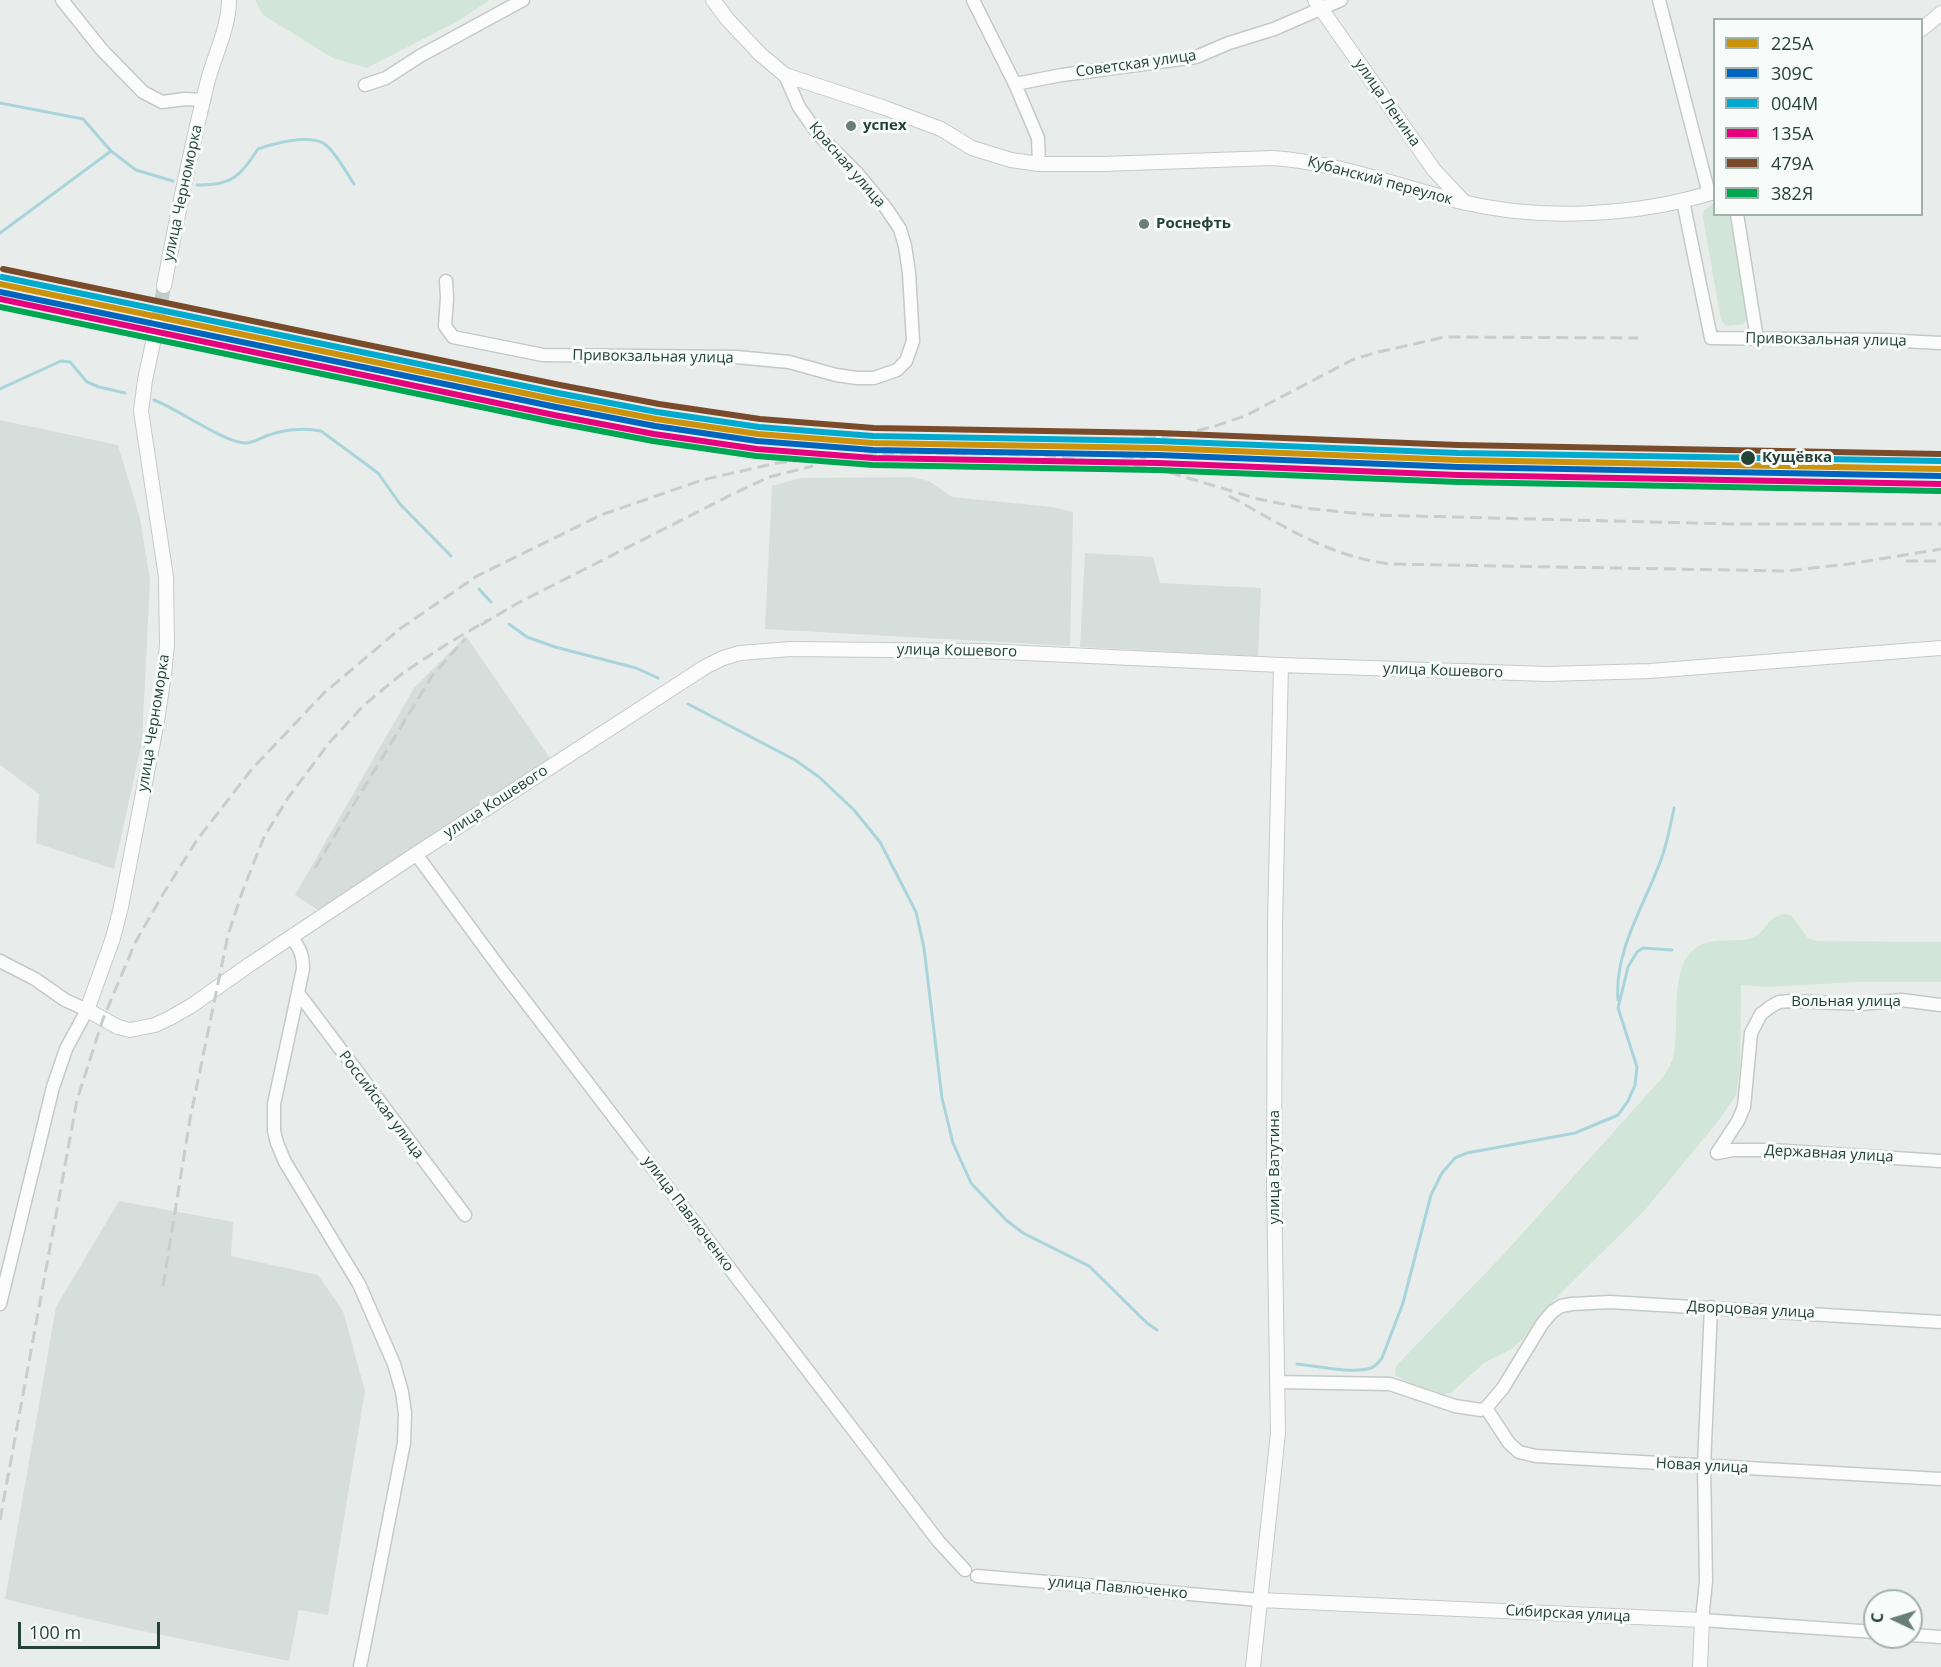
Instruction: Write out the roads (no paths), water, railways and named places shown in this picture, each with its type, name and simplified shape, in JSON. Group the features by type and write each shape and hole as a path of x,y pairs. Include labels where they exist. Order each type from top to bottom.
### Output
{"street":[{"path":"62,0 102,50 143,93 162,102 185,99 204,100"},
{"name":"улица Черноморка","path":"164,286 187,169 226,20 229,0"},
{"path":"365,85 386,78 420,56 523,0"},
{"name":"Красная улица","path":"713,0 728,20 760,54 786,75 941,129 972,148"},
{"path":"974,0 1015,84 1038,138 1039,164"},
{"name":"Советская улица","path":"1015,84 1062,75 1196,57 1319,5 1341,0"},
{"path":"1659,0 1712,193"},
{"name":"улица Ленина","path":"1319,5 1434,170 1465,203"},
{"path":"1923,28 1941,13"},
{"name":"Красная улица","path":"786,75 799,107 818,134 857,173 900,229 909,273 914,341 906,362"},
{"name":"Кубанский переулок","path":"972,148 1011,160 1039,164 1299,159 1330,165 1465,203 1572,214 1629,210 1683,201 1712,193"},
{"name":"Привокзальная улица","path":"1683,201 1711,338 1941,343"},
{"path":"1737,216 1757,339"},
{"name":"Привокзальная улица","path":"446,281 445,326 453,337 543,355 736,357 789,362 836,375 857,378 887,375 906,362"},
{"name":"улица Черноморка","path":"0,1304 53,1087 66,1049 87,1010 113,938 155,732 167,645 166,577 141,411 157,324"},
{"name":"улица Кошевого","path":"87,1010 118,1027 130,1030 155,1025 191,1006 416,854 705,667 740,653 791,648 984,651 1500,673 1590,673 1716,667 1941,648"},
{"name":"улица Ватутина","path":"1253,1667 1278,1433 1274,1184 1275,934 1281,665"},
{"name":"улица Павлюченко","path":"416,854 499,967 939,1542 965,1570"},
{"path":"291,937 303,956 303,969 274,1104 274,1131 285,1162 359,1284 394,1364 405,1413 404,1443 360,1667"},
{"path":"0,961 34,979 65,1000 87,1010"},
{"name":"Российская улица","path":"299,994 465,1215"},
{"name":"Вольная улица","path":"1717,1153 1738,1121 1744,1107 1751,1033 1754,1024 1770,1007 1779,1002 1791,1001 1861,1004 1901,1000 1941,1005"},
{"name":"Державная улица","path":"1717,1153 1733,1150 1771,1150 1941,1161"},
{"name":"Дворцовая улица","path":"1486,1408 1503,1388 1542,1324 1552,1312 1561,1306 1610,1302 1941,1322"},
{"path":"1700,1667 1706,1581 1704,1466 1711,1307"},
{"path":"1277,1382 1390,1384 1455,1406 1481,1410 1486,1408"},
{"name":"Новая улица","path":"1486,1408 1509,1443 1519,1452 1536,1456 1941,1479"},
{"name":"улица Павлюченко","path":"977,1576 1260,1600"},
{"name":"Сибирская улица","path":"1260,1600 1702,1620 1863,1631"},
{"path":"1923,1636 1941,1637"}],"waterway":[{"path":"0,103 83,119 111,151 136,170 173,181"},
{"path":"197,185 219,184 234,178 258,149 299,140 316,141 327,146 354,184"},
{"path":"0,233 111,151"},
{"path":"0,389 61,361 70,362 87,382 125,393"},
{"path":"154,400 213,432 245,443 293,430 321,431 378,473 400,504 451,556"},
{"path":"479,589 491,602"},
{"path":"509,624 527,637 555,647 636,668 658,678"},
{"path":"688,704 795,760 819,777 854,810 880,842 916,912 924,948 942,1098 953,1143 971,1183 1006,1220 1023,1233 1089,1266 1157,1330"},
{"path":"1618,1000 1618,981 1626,944 1663,854 1674,808"},
{"path":"1297,1364 1363,1370 1376,1365 1382,1358 1403,1303 1431,1195 1442,1173 1455,1158 1467,1153 1575,1133 1618,1115 1635,1085 1637,1067 1618,1008 1628,967 1637,952 1643,948 1672,950"}],"tunnel":[{"path":"157,324 164,286"}],"railway":[{"path":"1126,440 1179,435 1212,427 1245,416 1352,360 1445,337 1638,338"},
{"path":"0,1520 77,1100 103,1019 135,943 197,840 252,769 324,693 401,628 477,576 601,515 702,480 777,463 837,456 917,453 1039,455 1133,466 1165,471 1258,499 1304,508 1372,515 1733,524 1941,524"},
{"path":"1122,457 1146,458"},
{"path":"481,625 516,604 733,494 769,477 813,466"},
{"path":"1229,496 1306,538 1345,554 1389,564 1786,571 1849,564 1941,549"},
{"path":"1906,561 1941,561"},
{"path":"163,1286 190,1119 228,935 264,837 288,798 329,743 364,705 403,673 488,620"},
{"path":"315,868 432,676 465,639"}],"place":[{"name":"успех","path":"851,126"},
{"name":"Роснефть","path":"1144,224"},
{"name":"Кущёвка","path":"1748,458"}]}
